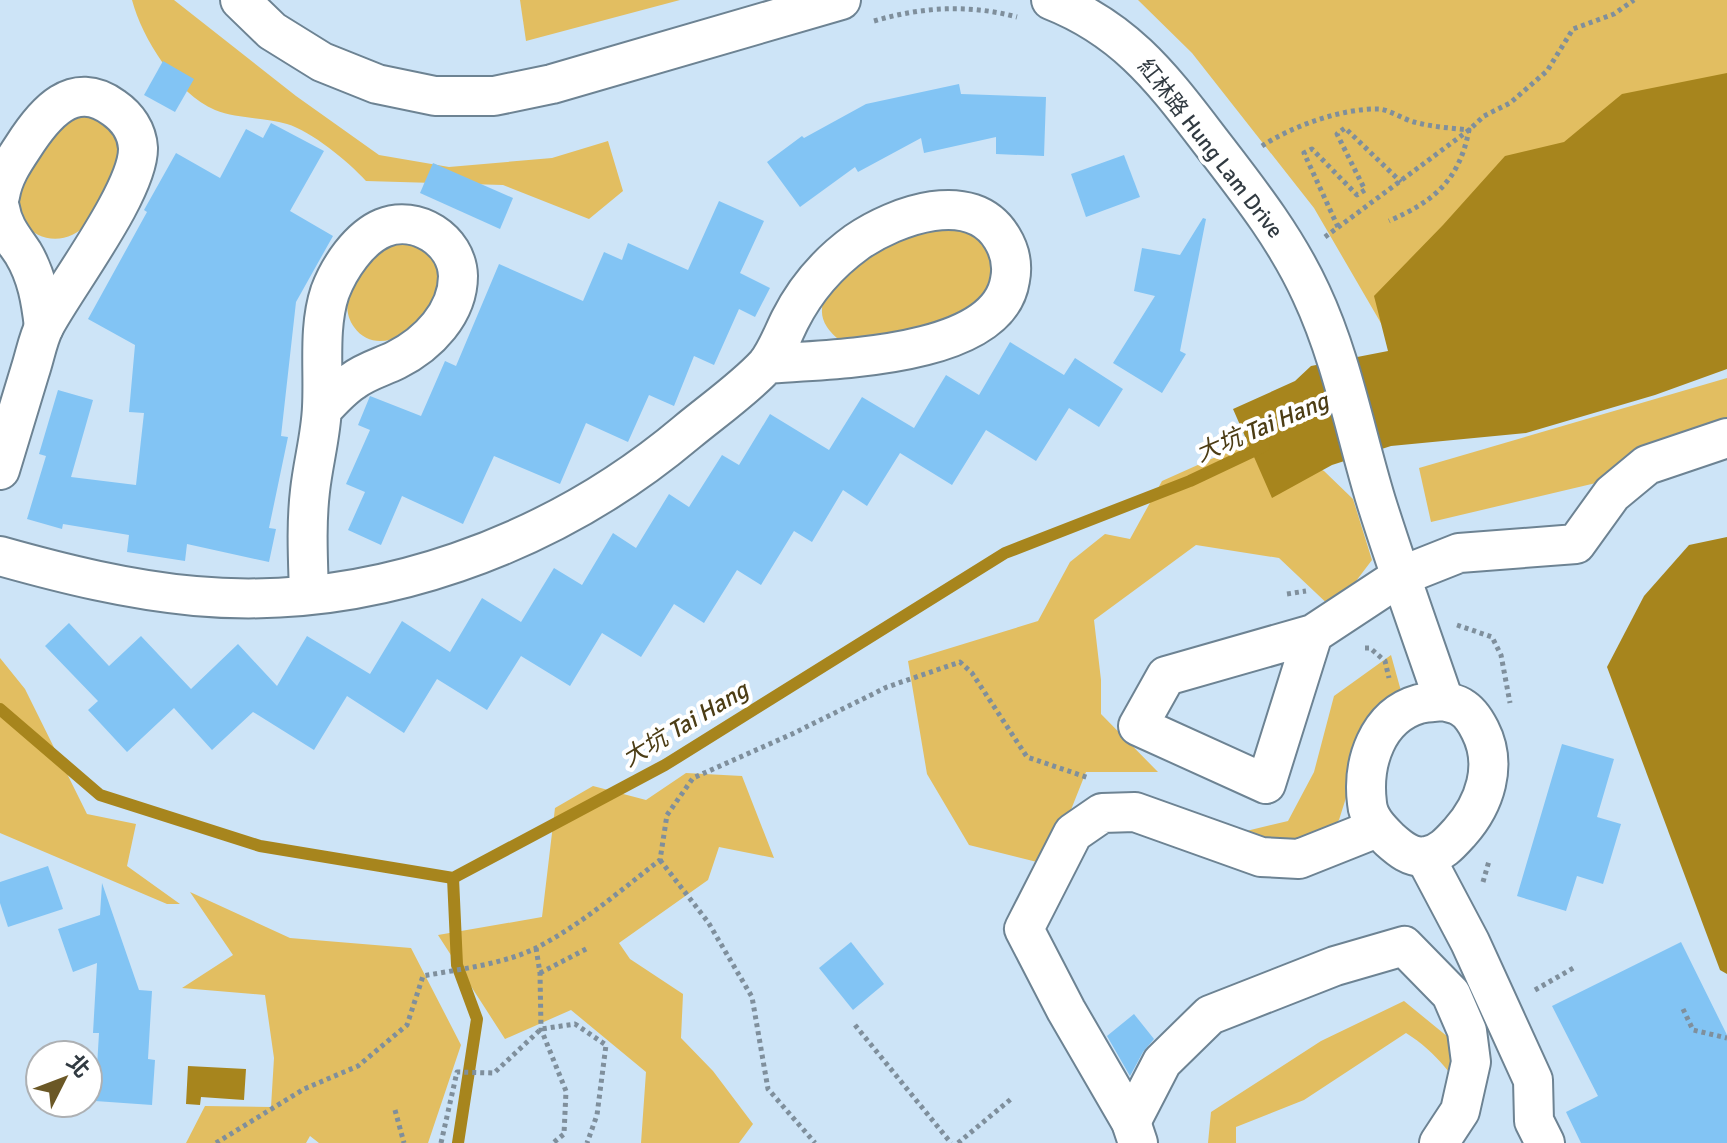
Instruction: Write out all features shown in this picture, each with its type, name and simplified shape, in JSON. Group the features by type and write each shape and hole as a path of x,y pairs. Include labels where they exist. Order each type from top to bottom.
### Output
{"street":[{"path":"240,0 272,31 322,62 377,84 435,96 494,96 851,12"},
{"name":"紅林路 Hung Lam Drive","path":"1039,11 1078,11 1129,45 1171,89 1286,245 1312,294 1333,346 1376,502 1444,701"},
{"path":"0,196 9,170 40,120 53,107 71,99 90,97 122,113 133,128 138,146 136,164 74,279 44,327 0,470"},
{"path":"0,208 5,226 35,277 42,302 44,327"},
{"path":"0,556 82,578 167,593 245,597 309,594 384,583 444,567 503,546 560,519 613,488 664,451 767,364 813,282 847,250 887,226 916,215 947,209 967,211 985,219 999,233 1009,250 1012,269 1009,289 999,306 985,319 954,335 889,355 856,360 767,364"},
{"path":"309,594 310,496 322,410 326,309 331,290 352,254 367,238 384,228 403,224 423,227 439,237 451,253 458,271 457,291 439,325 410,352 353,380 322,410"},
{"path":"1313,634 1266,784 1138,726 1166,676 1313,634 1401,576 1459,553 1576,544 1612,494 1647,465 1727,438"},
{"path":"1444,701 1462,707 1474,719 1486,743 1489,761 1486,784 1472,820 1449,845 1425,857 1403,852 1377,828 1367,809 1365,789 1371,750 1382,729 1399,713 1420,703 1444,701"},
{"path":"1134,1132 1024,929 1073,833 1102,813 1135,812 1261,857 1299,859 1377,828"},
{"path":"1425,857 1470,942 1533,1080 1534,1121 1545,1143"},
{"path":"1134,1132 1162,1062 1210,1015 1335,966 1404,946 1451,994 1467,1031 1471,1062 1460,1111 1439,1143"}],"path":[{"path":"1401,182 1345,128 1337,134 1365,190 1357,195 1312,149 1304,153 1338,227 1401,182 1484,116 1510,103 1547,71 1573,29 1614,14 1634,0"},
{"path":"851,12 960,8 1014,16 1039,11"},
{"path":"1254,151 1286,130 1368,110 1383,109 1419,123 1469,130"},
{"path":"1389,221 1422,207 1439,190 1465,153 1469,130"},
{"path":"1287,594 1315,589"},
{"path":"1356,649 1370,648 1385,661 1390,679 1381,689"},
{"path":"216,1143 304,1089 358,1066 407,1025 423,976 474,967 536,948 599,908 660,860 667,815 693,778 887,687 960,662 972,673 1027,757 1093,779"},
{"path":"660,860 708,922 752,997 768,1089 815,1143"},
{"path":"536,948 540,973 541,1029 566,1091 564,1134 553,1143"},
{"path":"540,973 588,948"},
{"path":"1683,1009 1693,1030 1727,1038"},
{"path":"441,1143 457,1072 494,1073 541,1029 575,1024 606,1045 597,1115 587,1143"},
{"path":"855,1025 951,1143"},
{"path":"958,1143 1011,1099"},
{"path":"395,1110 404,1143"}],"shaded area":[{"path":"132,0 174,0 296,96 379,155 449,167 552,158 608,141 623,191 589,219 503,185 366,181 329,148 297,128 223,113 201,102 163,63 144,31"},
{"path":"520,0 680,0 526,41"},
{"path":"1138,0 1727,0 1727,173 1396,349 1314,208 1192,53"},
{"path":"86,115 101,120 117,135 119,145 115,167 87,223 73,235 46,238 30,230 24,223 18,209 18,194 33,161 54,131 69,120"},
{"path":"948,227 974,234 989,252 991,279 975,304 943,322 900,335 849,341 833,334 822,316 822,306 832,286 841,277 887,245"},
{"path":"407,242 430,255 440,274 437,294 426,314 410,330 390,340 371,340 354,327 347,305 349,293 361,270 379,251 389,245"},
{"path":"1727,378 1727,452 1431,522 1419,468"},
{"path":"1258,438 1324,471 1353,499 1372,560 1334,610 1279,558 1196,545 1094,620 1101,680 1101,714 1158,772 1086,772 1049,865 969,845 927,774 908,661 1038,621 1070,562 1105,534 1130,539 1162,481"},
{"path":"1391,655 1401,691 1367,731 1339,820 1281,875 1238,833 1288,821 1314,772 1334,696"},
{"path":"0,658 25,689 87,814 136,824 127,866 180,904 167,904 0,833"},
{"path":"686,773 742,776 774,858 719,847 708,880 619,943 630,959 683,994 681,1038 713,1071 753,1124 739,1143 641,1143 646,1072 571,1010 505,1039 438,935 542,917 555,808 593,786 646,800"},
{"path":"190,892 290,938 411,948 461,1045 428,1143 319,1143 310,1136 306,1143 186,1143 205,1106 271,1107 274,1058 265,995 182,988 233,955"},
{"path":"1404,1001 1448,1037 1475,1108 1436,1057 1406,1033 1304,1100 1236,1127 1236,1143 1208,1143 1211,1112 1321,1041"}],"water":[{"path":"1727,73 1727,369 1655,395 1526,433 1391,446 1332,465 1272,498 1233,409 1295,381 1311,366 1388,351 1374,296 1505,156 1564,142 1622,94"},
{"path":"1727,537 1727,974 1720,970 1607,667 1644,596 1689,545"},
{"path":"188,1066 246,1069 244,1100 201,1097 200,1105 186,1104"}],"building":[{"path":"163,61 194,79 175,112 144,95"},
{"path":"959,84 961,94 1046,97 1044,156 996,154 996,137 924,153 921,138 858,172 855,167 800,207 767,162 802,136 804,138 866,104"},
{"path":"271,123 324,151 290,211 333,236 296,302 281,436 288,437 269,528 276,529 269,562 187,544 185,561 127,552 129,535 63,524 62,529 27,519 46,456 39,454 58,390 93,400 71,477 136,485 144,413 129,412 135,345 88,319 176,153 220,178 246,129 263,138"},
{"path":"1124,155 1140,197 1086,217 1071,174"},
{"path":"433,163 513,198 500,229 420,193"},
{"path":"719,201 764,221 740,273 770,288 755,317 739,309 714,365 694,356 674,406 649,395 628,442 586,423 560,484 494,456 463,524 402,496 381,545 348,530 365,492 346,484 370,430 358,425 370,396 421,416 445,361 456,366 499,264 583,301 604,252 622,260 628,243 688,270"},
{"path":"1203,218 1206,219 1180,351 1186,354 1162,393 1113,363 1155,296 1134,291 1142,248 1180,255"},
{"path":"1010,342 1064,375 1075,358 1123,389 1099,427 1069,408 1036,461 986,430 952,485 900,453 867,506 843,490 812,542 794,531 761,585 737,570 704,623 674,604 641,657 602,633 570,686 521,656 487,710 437,679 404,733 347,696 314,750 253,712 212,750 174,708 127,752 88,710 98,701 45,646 69,623 109,666 141,636 191,689 238,644 277,686 307,636 370,674 402,621 450,652 482,598 521,622 554,568 582,585 613,533 636,548 669,494 689,507 722,455 739,465 770,414 829,450 862,397 914,428 946,375 979,395"},
{"path":"1562,744 1614,759 1597,817 1621,824 1603,884 1577,876 1566,911 1517,896"},
{"path":"48,866 63,909 8,927 0,903 0,882"},
{"path":"102,883 139,990 152,991 148,1059 155,1060 152,1105 104,1102 104,1039 99,1039 99,1033 93,1033 97,963 73,972 58,929 100,915"},
{"path":"851,942 884,984 853,1010 819,968"},
{"path":"1681,942 1727,1035 1727,1143 1581,1143 1566,1112 1598,1096 1552,1006"},
{"path":"1134,1014 1154,1039 1130,1076 1107,1036"}],"waterway":[{"name":"大坑 Tai Hang","path":"0,709 100,795 260,846 453,878 665,765 1005,553 1190,481 1264,446"},
{"path":"453,878 457,965 477,1019 458,1143"}]}
